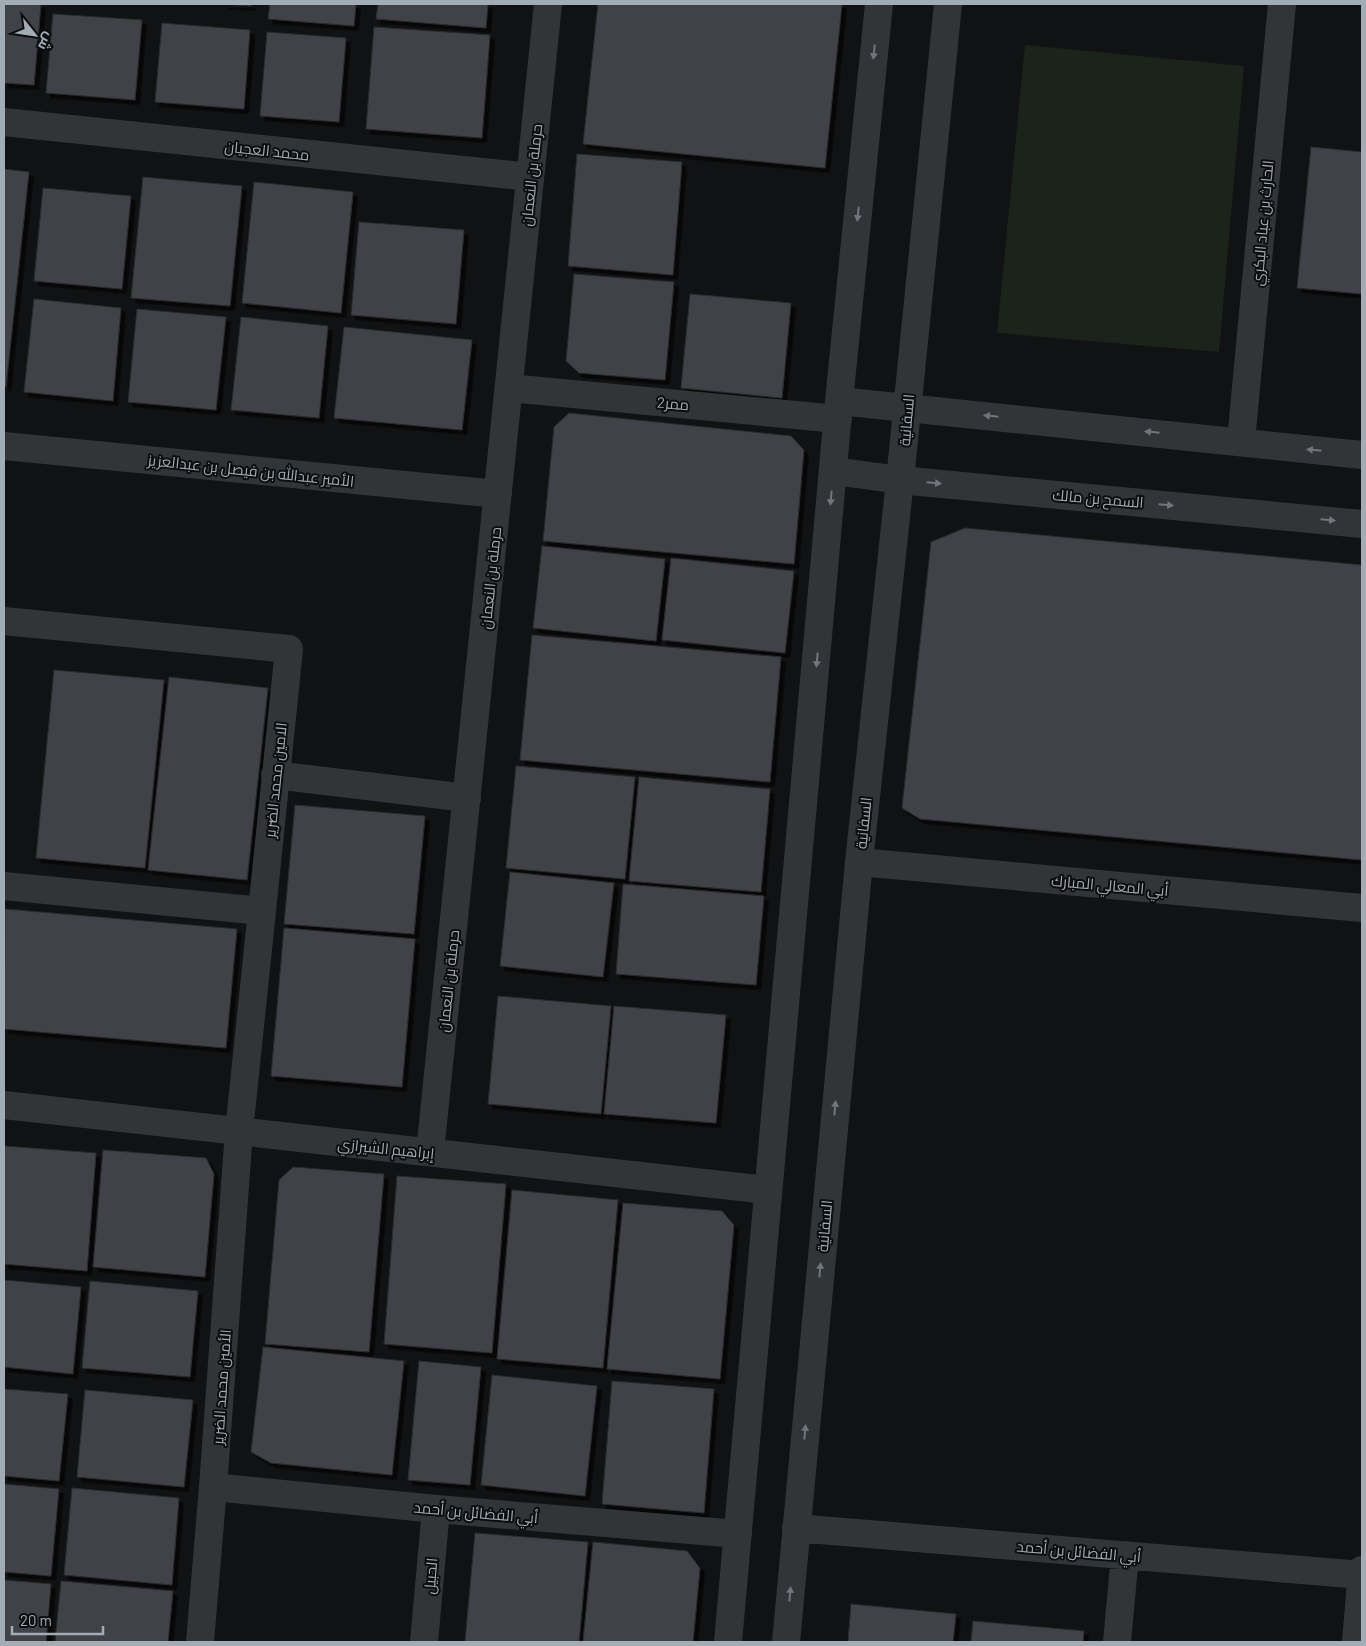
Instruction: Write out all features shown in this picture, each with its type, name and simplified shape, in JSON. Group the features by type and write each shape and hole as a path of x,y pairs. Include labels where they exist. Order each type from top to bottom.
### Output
{"street":[{"name":"حرملة بن النعمان","path":"430,1152 548,4"},
{"path":"728,1642 838,410 878,4"},
{"name":"السفانية","path":"786,1642 859,862 948,4"},
{"name":"الحارث بن عباد البكري","path":"1241,441 1282,4"},
{"name":"محمد العجيان","path":"4,122 530,177"},
{"name":"ممر2","path":"509,388 838,410"},
{"path":"838,410 906,408 1241,441 1362,455"},
{"name":"الأمير عبدالله بن فيصل بن عبدالعزيز","path":"4,453 498,494"},
{"name":"السمح بن مالك","path":"834,471 900,480 1362,524"},
{"name":"الامين محمد الضرير","path":"4,621 289,649 239,1131"},
{"path":"275,775 467,798"},
{"name":"أبي المعالي المبارك","path":"859,862 1362,908"},
{"path":"4,886 262,911"},
{"name":"إبراهيم الشيرازي","path":"4,1105 768,1190"},
{"name":"الأمين محمد الضرير","path":"200,1642 239,1131"},
{"name":"أبي الفضائل بن أحمد","path":"213,1487 436,1509 738,1534"},
{"name":"الحبيل","path":"424,1642 436,1509"},
{"name":"أبي الفضائل بن أحمد","path":"796,1528 1362,1574"},
{"path":"1117,1642 1125,1555"},
{"path":"1356,1642 1362,1570"}],"shaded area":[{"path":"1025,45 1244,66 1219,352 997,333"}],"building":[{"path":"4,4 41,4 34,85 4,83"},
{"path":"224,4 251,4 251,6"},
{"path":"270,4 356,4 354,26 268,19"},
{"path":"378,4 488,4 486,28 376,19"},
{"path":"598,4 842,4 825,168 583,144"},
{"path":"53,14 142,20 135,100 46,93"},
{"path":"162,23 250,30 244,109 155,102"},
{"path":"374,27 490,35 482,138 366,129"},
{"path":"267,32 346,38 339,122 260,116"},
{"path":"1311,147 1362,152 1362,294 1297,288"},
{"path":"577,154 682,162 673,275 568,266"},
{"path":"4,169 29,172 6,387 4,386"},
{"path":"143,177 242,186 230,306 131,298"},
{"path":"254,182 353,192 341,313 242,303"},
{"path":"43,188 131,196 122,289 34,281"},
{"path":"359,222 464,230 456,324 351,315"},
{"path":"574,274 674,282 665,380 579,373 566,361"},
{"path":"690,294 791,303 782,398 681,388"},
{"path":"34,299 121,308 113,401 24,392"},
{"path":"137,309 226,317 216,410 128,402"},
{"path":"241,317 328,326 319,418 231,410"},
{"path":"344,327 472,340 462,430 334,418"},
{"path":"569,413 791,436 804,450 794,564 543,541 554,427"},
{"path":"965,528 1362,565 1362,860 920,819 902,808 931,542"},
{"path":"542,546 665,559 656,641 533,628"},
{"path":"671,558 794,571 785,653 662,640"},
{"path":"532,635 781,657 770,782 520,760"},
{"path":"54,670 164,680 145,868 36,858"},
{"path":"169,677 268,688 247,880 148,870"},
{"path":"516,766 635,777 625,879 506,868"},
{"path":"639,777 770,789 761,892 629,881"},
{"path":"295,805 425,816 414,934 284,924"},
{"path":"510,872 614,883 603,977 500,966"},
{"path":"623,884 764,896 756,985 616,974"},
{"path":"5,909 237,929 226,1048 4,1029"},
{"path":"284,928 415,939 402,1087 271,1076"},
{"path":"498,996 611,1006 601,1114 488,1104"},
{"path":"614,1006 726,1015 716,1123 604,1114"},
{"path":"4,1146 96,1153 87,1271 4,1264"},
{"path":"103,1150 206,1158 214,1174 205,1277 93,1267"},
{"path":"293,1167 384,1174 369,1352 265,1344 279,1180"},
{"path":"397,1176 506,1184 492,1353 384,1344"},
{"path":"512,1190 618,1200 603,1368 497,1359"},
{"path":"623,1203 722,1211 734,1225 720,1379 607,1369"},
{"path":"4,1280 81,1287 73,1374 4,1367"},
{"path":"90,1281 198,1291 190,1377 82,1368"},
{"path":"263,1347 404,1361 392,1475 271,1463 251,1452"},
{"path":"419,1361 481,1367 470,1485 408,1480"},
{"path":"492,1375 597,1386 585,1496 481,1485"},
{"path":"612,1381 714,1389 704,1513 602,1504"},
{"path":"4,1389 68,1394 59,1481 4,1476"},
{"path":"85,1390 193,1400 184,1487 77,1477"},
{"path":"4,1484 59,1489 51,1576 4,1572"},
{"path":"72,1488 179,1498 172,1585 64,1575"},
{"path":"475,1533 588,1542 579,1642 465,1642"},
{"path":"593,1542 687,1551 700,1568 693,1642 583,1642"},
{"path":"4,1580 51,1584 46,1642 4,1642"},
{"path":"61,1581 173,1591 168,1642 55,1642"},
{"path":"851,1604 956,1614 953,1642 848,1642"},
{"path":"973,1621 1084,1631 1083,1642 971,1642"}]}
